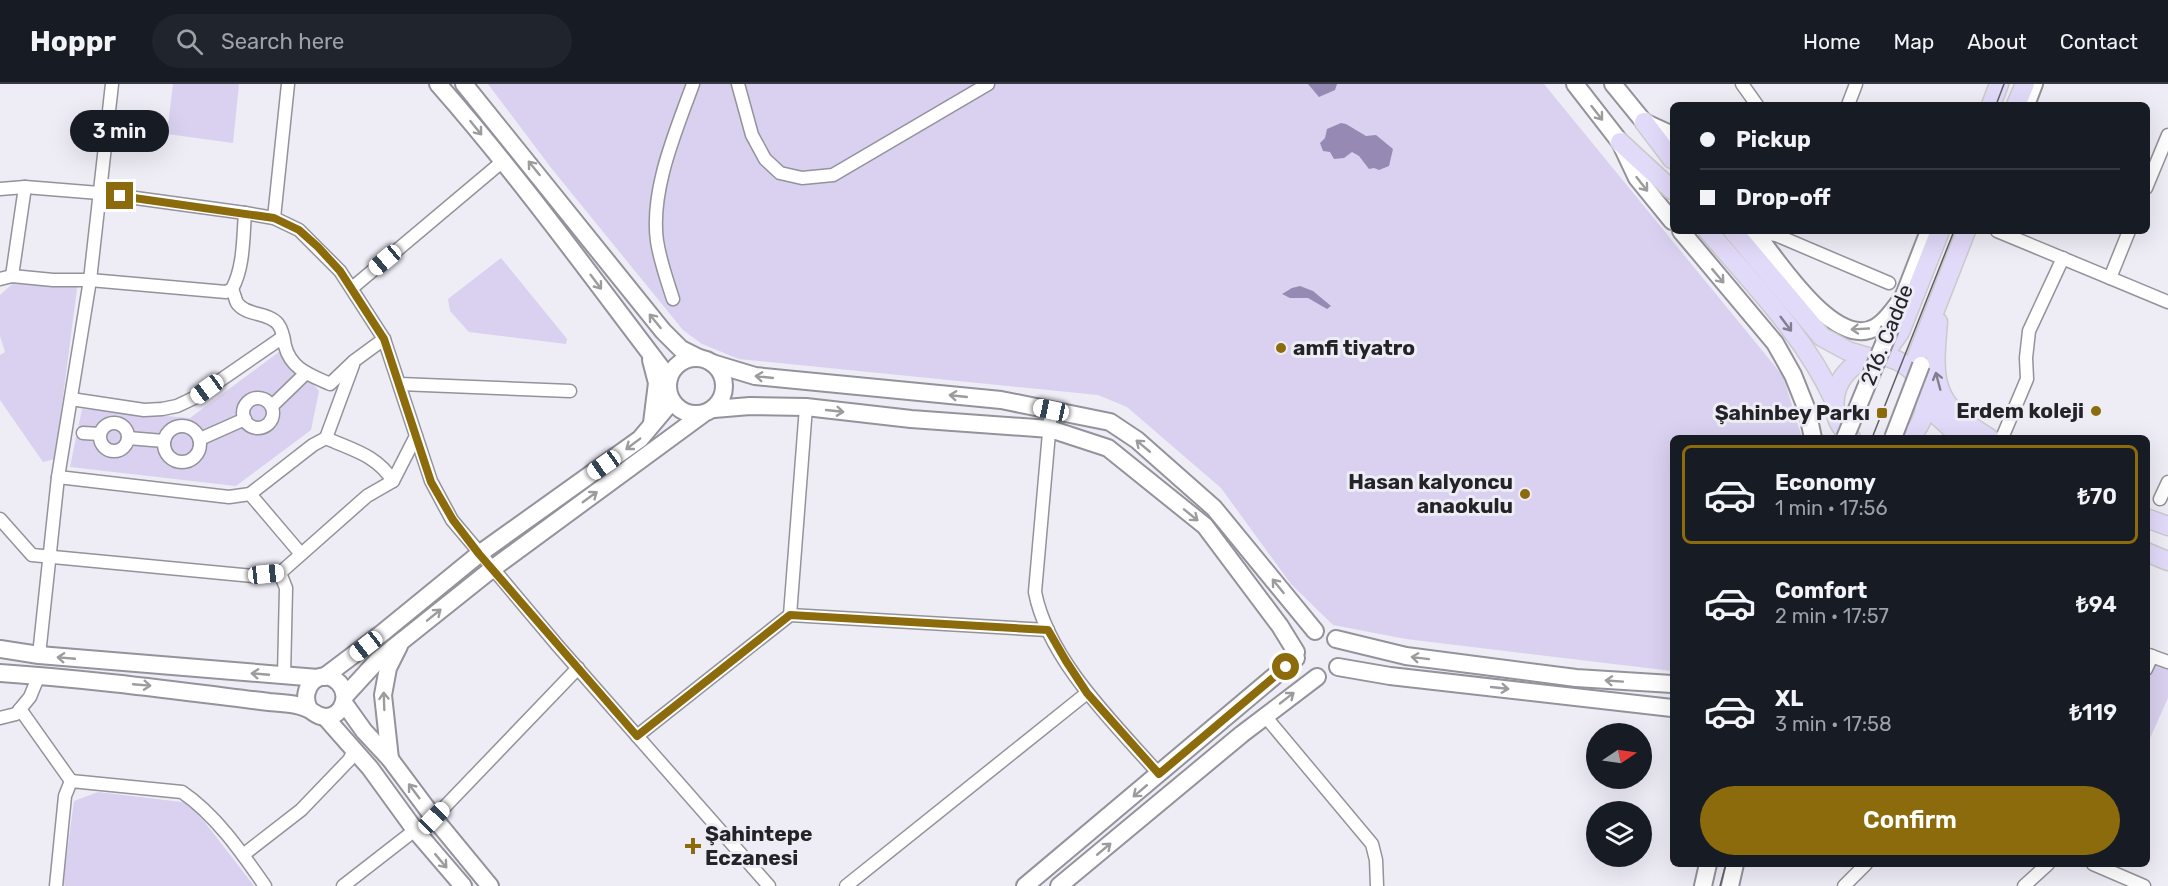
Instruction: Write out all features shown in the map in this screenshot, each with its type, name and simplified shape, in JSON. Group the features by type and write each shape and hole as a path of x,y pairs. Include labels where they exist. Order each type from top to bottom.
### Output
{"main road":[{"path":"1992,102 1998,84"},
{"path":"2017,102 2025,84"},
{"path":"1644,122 1670,156"},
{"path":"1620,142 1670,188"},
{"path":"1711,234 1776,311 1815,363 1834,400"},
{"path":"1736,234 1822,337 1848,351 1896,360 1917,368"},
{"path":"1847,435 1835,411 1834,400 1837,387 1852,366 1863,360 1877,358 1900,332 1939,234"},
{"path":"1911,435 1920,424 1924,412 1925,399 1917,368 1921,347 1965,234"},
{"path":"1938,322 1935,354 1936,378 1944,399 1954,414 1985,435"},
{"path":"1925,399 1932,412 1959,435"},
{"path":"2150,519 2168,526"},
{"path":"2150,554 2168,561"}],"street":[{"path":"39,655 58,477 90,280 112,84"},
{"path":"274,218 288,84"},
{"path":"438,84 555,226 669,378"},
{"path":"464,84 663,331 681,349 706,361 754,376 1001,400 1110,422 1137,440 1214,508 1315,631"},
{"path":"673,299 657,239 656,211 664,171 693,84"},
{"path":"738,84 752,135 765,159 780,173 802,178 833,175 988,84"},
{"path":"1575,84 1620,142 1637,178 1670,219"},
{"path":"1613,84 1644,122 1666,132 1670,137"},
{"path":"1742,84 1755,102"},
{"path":"1849,102 1856,84"},
{"path":"1988,102 1998,84"},
{"path":"2027,102 2034,84"},
{"path":"2150,178 2168,135"},
{"path":"352,288 503,162"},
{"path":"25,187 6,278 90,280 215,292 232,289"},
{"path":"0,189 25,187 99,194 245,213 274,218 299,230 340,271 384,339 431,482 453,520 479,554 769,886"},
{"path":"245,213 239,269 232,289 237,303 244,309 271,318 279,325 287,353 296,366 330,384 354,361 384,339"},
{"path":"1683,234 1775,344 1793,375 1807,410 1812,435"},
{"path":"1756,234 1816,308 1836,324 1854,332 1875,328 1904,296"},
{"path":"1770,234 1889,283"},
{"name":"216. Cadde","path":"1847,435 1928,234"},
{"name":"216. Cadde","path":"1894,435 1917,368 1973,234"},
{"path":"2004,234 2168,302"},
{"path":"2110,278 2128,234"},
{"path":"2003,435 2027,379 2026,358 2029,331 2063,258"},
{"path":"71,399 144,410 162,410 177,406 196,397 283,337"},
{"path":"648,351 657,383 652,425"},
{"path":"0,673 153,686 285,704 309,709 325,717 337,713 344,700 378,660 492,569 708,412 722,400 724,379 719,370 706,361 686,360 674,367 669,378 668,390 672,401 680,410 690,414 708,412 750,406 806,407 911,419 1050,429 1108,448 1204,526 1280,626 1301,669 1317,677"},
{"path":"58,477 229,497 250,494 313,445 326,438 354,361"},
{"path":"272,406 306,373"},
{"path":"400,384 570,391"},
{"path":"262,398 270,402 273,417 271,422 262,427 252,426 245,419 245,405 252,399 262,398"},
{"path":"309,709 305,698 308,686 381,634 479,554 640,439 672,401"},
{"path":"790,615 806,407"},
{"path":"1051,410 1035,592 1039,614 1087,693 1159,774"},
{"path":"200,439 245,419"},
{"path":"118,423 125,429 128,438 125,446 112,451 101,444 100,434 104,426 118,423"},
{"path":"182,425 194,429 200,439 199,451 191,460 185,462 173,460 165,450 164,441 171,429 182,425"},
{"path":"83,433 100,434"},
{"path":"0,519 32,555 253,576 280,573 367,496 393,481 416,436"},
{"path":"128,438 164,441"},
{"path":"326,438 374,459 386,469 393,481"},
{"path":"2160,499 2168,482"},
{"path":"250,494 301,554"},
{"path":"280,573 286,588 284,676"},
{"path":"637,736 790,615 1048,630"},
{"path":"1275,676 1283,650 1280,626"},
{"path":"1025,886 1275,676 1296,655 1300,641 1315,631 1327,632 1336,639 1406,656 1576,678 1670,684"},
{"path":"1059,886 1265,716 1317,677 1329,675 1338,667 1342,656 1336,639"},
{"path":"390,759 383,695 388,668 401,642"},
{"path":"0,649 39,655 336,681 341,685 344,700 364,732 390,759 434,818 490,886"},
{"path":"2150,655 2168,662"},
{"path":"1338,667 1390,676 1670,708"},
{"path":"434,818 578,668"},
{"path":"0,718 16,714 30,698 39,675"},
{"path":"846,886 1087,693"},
{"path":"20,709 71,781 182,792 197,802 243,855 265,886"},
{"path":"1265,716 1372,844 1376,860 1377,886"},
{"path":"325,717 370,768 415,830 462,886"},
{"path":"243,855 301,810 349,760 354,751"},
{"path":"56,886 65,796 71,781"},
{"path":"343,886 415,830"},
{"path":"1703,886 1707,867"},
{"path":"1730,886 1734,867"},
{"path":"1844,886 1863,867"},
{"path":"2024,886 2046,867"},
{"path":"2100,867 2144,886"}],"shaded area":[{"path":"173,84 239,84 233,143 167,134"},
{"path":"488,84 1544,84 1783,376 1801,435 1670,435 1670,671 1406,639 1333,625 1291,584 1221,488 1127,407 1098,395 739,359 702,344 683,330 552,169"},
{"path":"1308,84 1337,84 1335,90 1319,97"},
{"path":"1341,123 1366,136 1376,135 1393,149 1389,166 1379,170 1369,169 1359,156 1352,152 1344,158 1334,159 1330,152 1323,151 1320,143 1325,138 1327,129"},
{"path":"501,258 567,339 566,344 469,332 450,311 448,299"},
{"path":"20,277 78,281 55,459 43,462 0,400 0,355 5,352 0,336 0,295"},
{"path":"1300,286 1313,291 1331,306 1327,309 1308,298 1290,298 1282,294"},
{"path":"283,349 319,391 311,430 236,486 70,467 82,409 190,418"},
{"path":"2154,661 2168,667 2168,698 2150,738 2150,672"},
{"path":"98,792 190,803 254,886 65,886 63,882 74,801"}],"tram line":[{"path":"1997,102 2004,84"},
{"path":"1873,435 1953,234"},
{"path":"1720,886 1725,867"}],"place":[{"name":"amfi tiyatro","path":"1281,348"},
{"name":"Erdem koleji","path":"2096,411"},
{"name":"Şahinbey Parkı","path":"1882,413"},
{"name":"Hasan kalyoncu anaokulu","path":"1525,494"},
{"name":"Şahintepe Eczanesi","path":"693,846"}],"route":[{"path":"120,196 274,218 299,230 318,247 340,271 384,339 431,482 453,520 479,554 637,736 790,615 1048,630 1087,693 1159,774 1286,667"}]}
